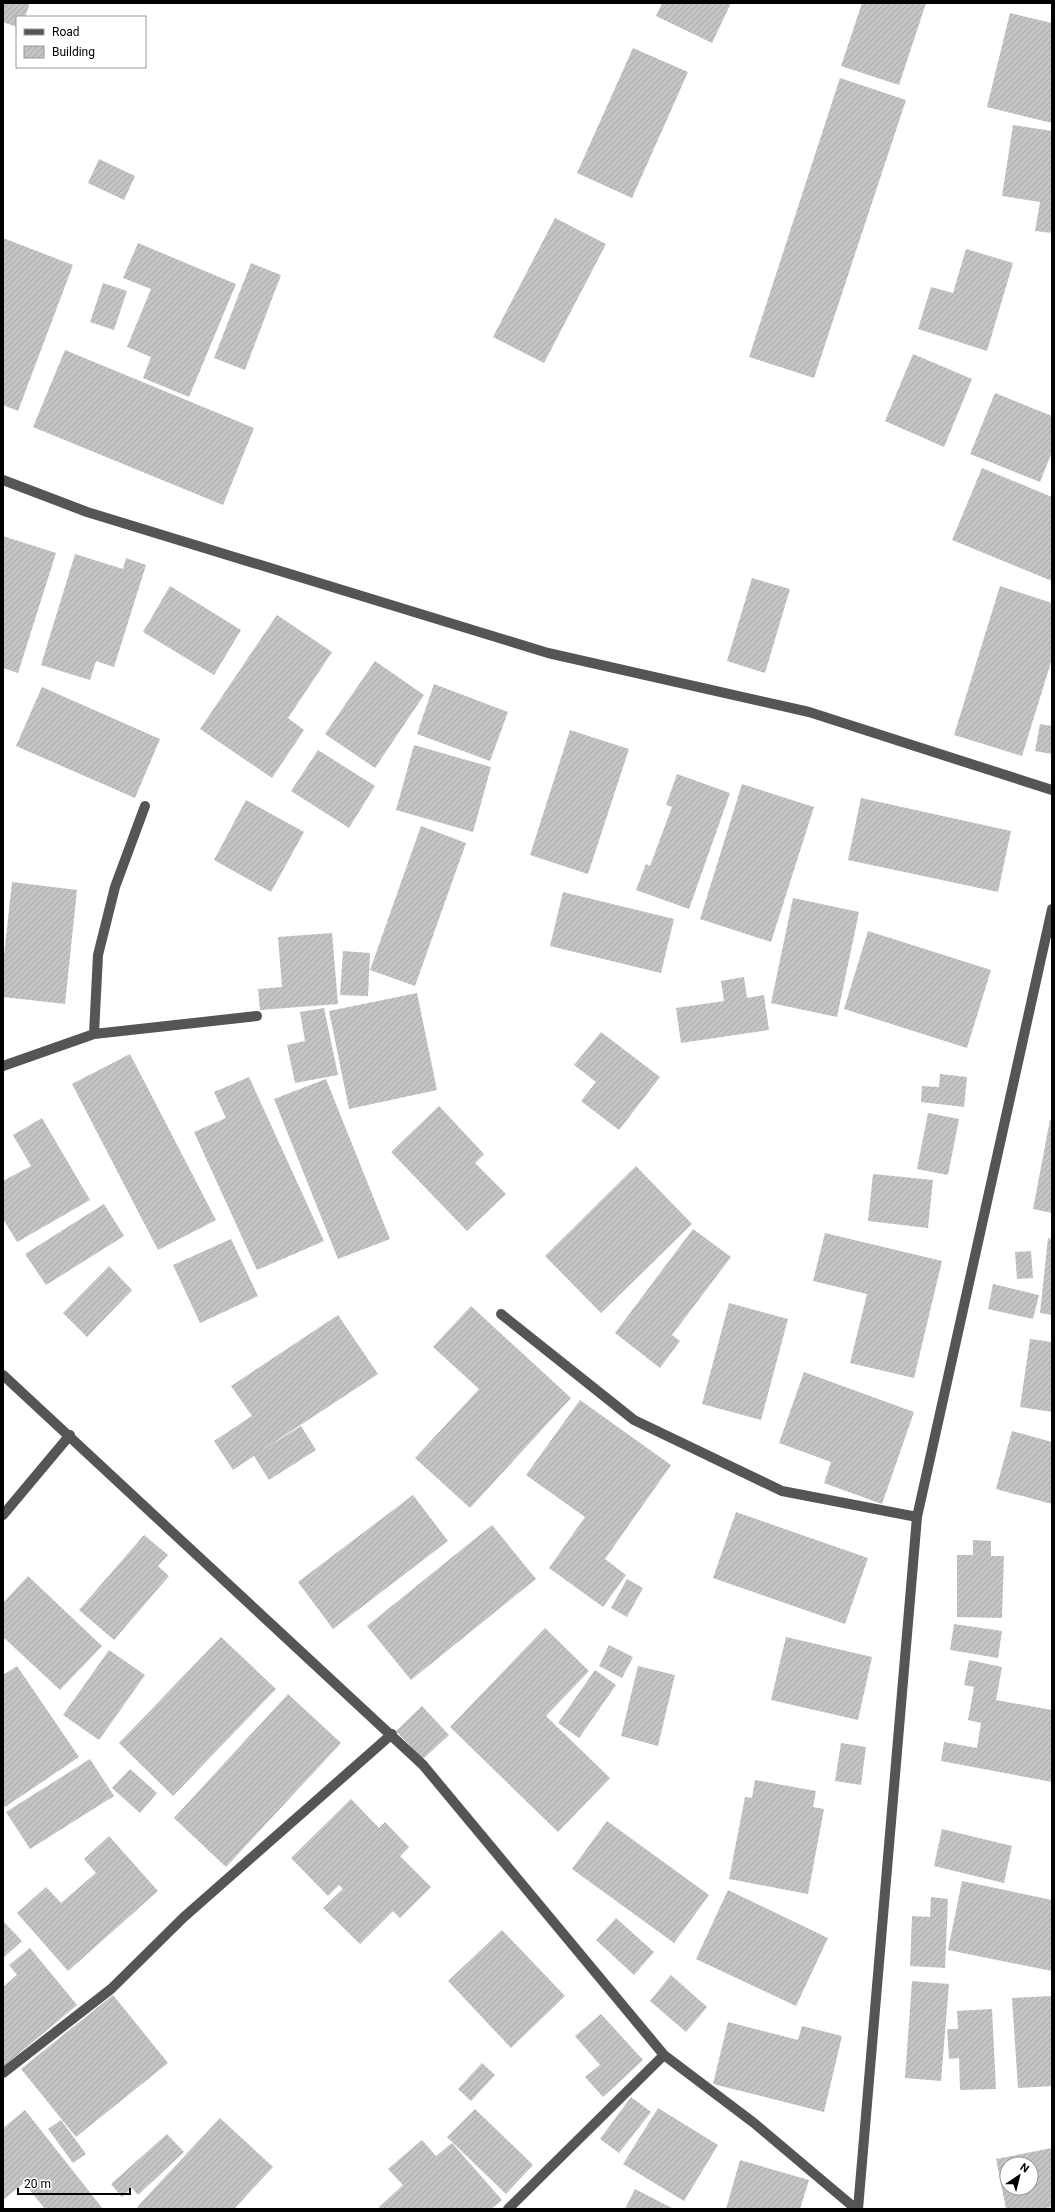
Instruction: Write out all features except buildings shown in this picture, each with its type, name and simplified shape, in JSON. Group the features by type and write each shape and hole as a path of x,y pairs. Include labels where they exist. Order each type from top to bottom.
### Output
{"street":[{"path":"3,480 87,512 548,653 809,712 1052,790"},
{"path":"94,1034 98,955 115,887 145,806"},
{"path":"857,2209 917,1518 1052,909"},
{"path":"3,1066 94,1034 257,1016"},
{"path":"501,1314 634,1420 782,1491 917,1518"},
{"path":"3,1375 70,1435 392,1734 428,1771 664,2055 754,2123 857,2209"},
{"path":"3,1515 70,1435"},
{"path":"3,2073 111,1989 184,1917 392,1734"},
{"path":"508,2209 664,2055"}]}
